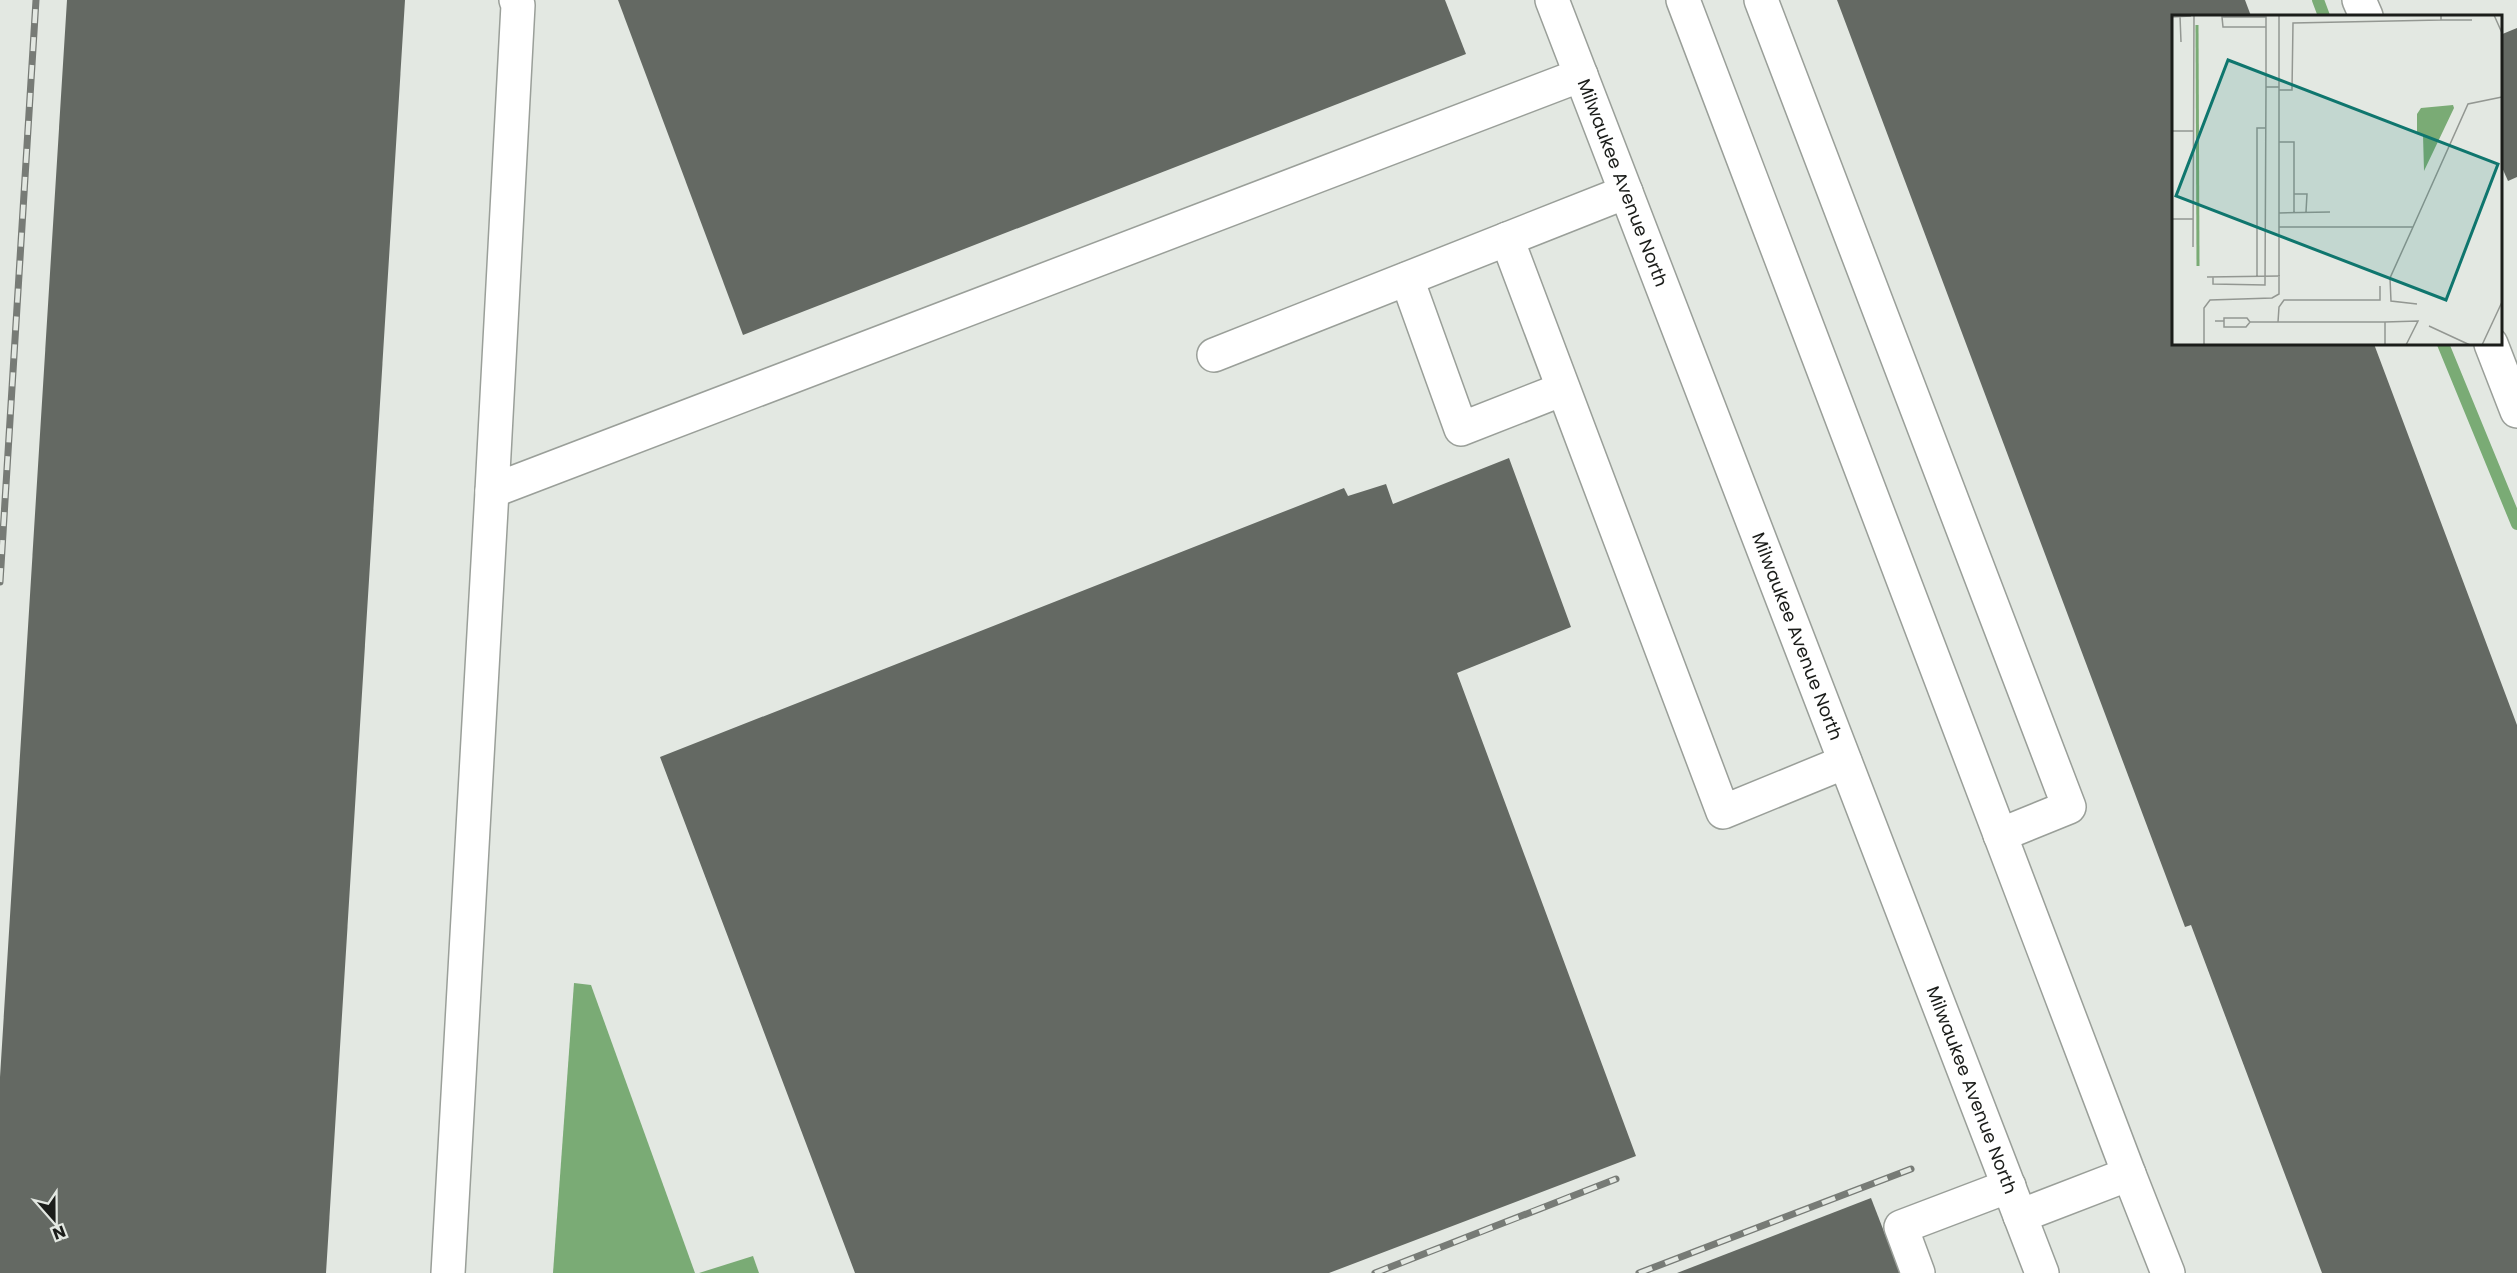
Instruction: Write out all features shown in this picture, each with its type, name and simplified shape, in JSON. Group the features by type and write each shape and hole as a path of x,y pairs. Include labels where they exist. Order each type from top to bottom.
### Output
{"street":[{"path":"448,1273 518,5 516,0"},
{"name":"Milwaukee Avenue North","path":"1551,0 2042,1273"},
{"path":"1683,0 2168,1273"},
{"path":"1761,0 2069,807 2000,835"},
{"path":"2359,0 2366,15"},
{"path":"492,491 1581,75"},
{"path":"1214,355 1626,192"},
{"path":"1507,239 1723,812 1845,762"},
{"path":"1407,279 1461,429 1563,389"},
{"path":"2491,345 2517,411"},
{"path":"2020,1216 2129,1174"},
{"path":"1918,1273 1901,1227 2009,1186"}],"shaded area":[{"path":"574,983 591,985 695,1273 553,1273"},
{"path":"753,1256 759,1273 699,1273"}],"building":[{"path":"67,0 405,0 326,1273 0,1273 0,1077"},
{"path":"618,0 1445,0 1466,54 743,335"},
{"path":"1837,0 2245,0 2251,15 2172,15 2172,345 2374,345 2517,725 2517,1273 2322,1273 2191,925 2185,927"},
{"path":"2517,28 2517,177 2508,181 2502,168 2502,34"},
{"path":"1509,458 1571,627 1457,673 1636,1156 1329,1273 855,1273 660,757 1344,488 1348,496 1386,484 1393,504"},
{"path":"1871,1198 1900,1273 1677,1273"}],"waterway":[{"path":"2318,0 2324,15"},
{"path":"2443,345 2517,524"}],"railway":[{"path":"0,582 36,0"},
{"path":"1639,1273 1911,1169"},
{"path":"1375,1273 1616,1179"}]}
